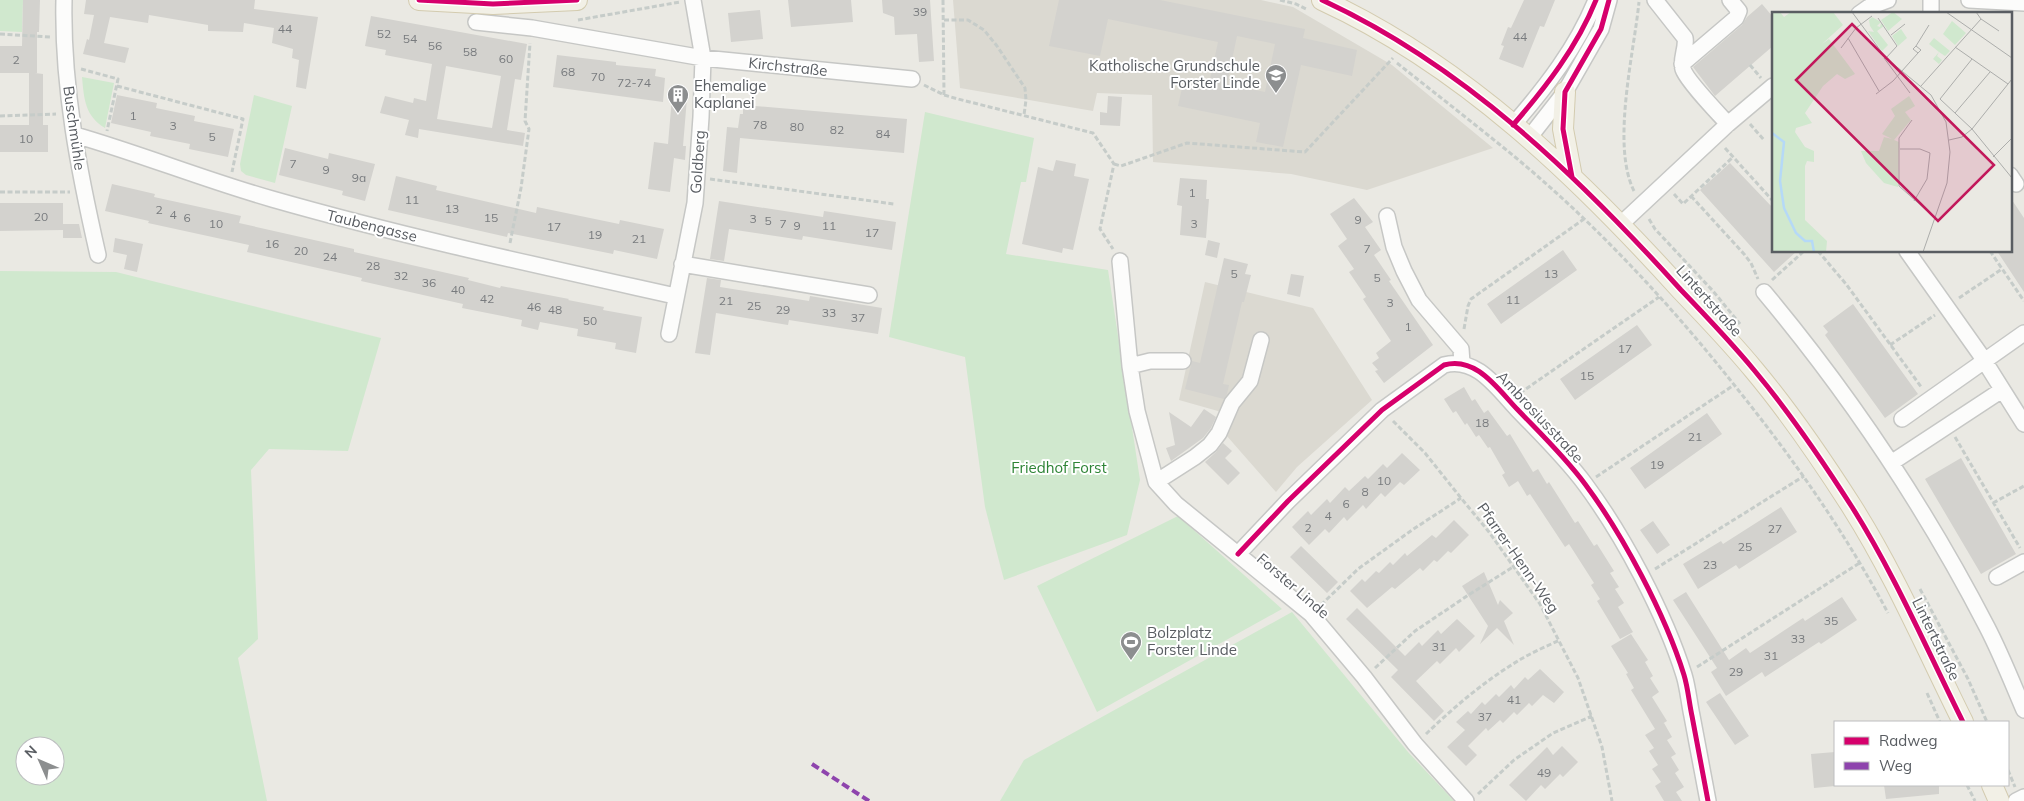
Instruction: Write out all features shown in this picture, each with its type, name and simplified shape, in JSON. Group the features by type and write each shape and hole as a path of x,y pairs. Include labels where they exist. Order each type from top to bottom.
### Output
{"main road":[{"path":"419,0 493,2 577,0"},
{"name":"Lintertstraße","path":"1317,6 1398,52 1460,83 1529,138 1621,224 1755,371 1824,463 1878,551 1963,721"},
{"path":"1564,92 1563,129 1572,177"}],"street":[{"name":"Buschmühle","path":"64,0 66,58 72,114 83,192 98,254"},
{"name":"Goldberg","path":"668,334 695,203 697,177 702,58 693,0"},
{"path":"1513,125 1541,93 1585,26 1596,0"},
{"path":"1529,138 1564,92 1601,29 1609,0"},
{"path":"1655,0 1685,38 1686,45 1682,64 1687,76 1728,124"},
{"path":"1682,64 1736,18 1739,11 1730,0"},
{"path":"1862,12 1869,7 1888,0"},
{"path":"1969,0 2024,3"},
{"name":"Kirchstraße","path":"476,22 532,28 702,58 912,79"},
{"path":"1621,224 1714,136 1772,87"},
{"name":"Taubengasse","path":"75,135 104,143 229,187 354,222 506,259 675,296"},
{"name":"Ambrosiusstraße","path":"1387,216 1394,247 1419,300 1462,356 1510,401 1585,484 1616,530 1664,624 1684,676 1708,801"},
{"path":"1908,252 1984,360 2024,424"},
{"name":"Forster Linde","path":"1120,262 1130,366 1137,411 1156,482 1176,504 1311,614 1364,677 1416,744 1472,798"},
{"path":"682,264 869,295"},
{"path":"1764,290 1806,342 1891,463 1957,572 1988,628 2024,710"},
{"path":"1902,419 2024,333"},
{"path":"1156,482 1196,457 1210,445 1219,433 1232,402 1250,381 1261,340"},
{"path":"1238,554 1288,501 1382,410 1444,365 1454,362 1462,356"},
{"path":"1130,366 1150,361 1183,361"},
{"path":"1891,463 2002,390"},
{"path":"1997,578 2024,562"},
{"path":"1999,797 2024,797"}],"path":[{"path":"570,21 693,0"},
{"path":"943,0 944,95"},
{"path":"1280,0 1317,6"},
{"path":"1639,0 1626,108 1624,146 1630,183 1655,229 1713,291 1742,326"},
{"path":"944,20 968,20 984,30 1025,88 1024,115"},
{"path":"506,259 521,188 529,129 525,121 532,28"},
{"path":"0,34 65,38"},
{"path":"1384,54 1398,52 1584,219 1615,249 1704,346 1804,476 1861,562 1891,619"},
{"path":"912,79 944,95 1093,134 1114,164 1121,166 1187,143 1305,152 1398,52"},
{"path":"66,58 82,70 118,80 104,143"},
{"path":"117,86 244,119 229,187"},
{"path":"1740,113 1764,140"},
{"path":"0,116 72,114"},
{"path":"1714,136 1772,200"},
{"path":"1686,201 1733,157"},
{"path":"1114,164 1100,228 1120,262"},
{"path":"697,177 894,204"},
{"path":"0,192 83,192"},
{"path":"1691,196 1744,254 1764,290 1803,252"},
{"path":"1462,356 1468,306 1471,300 1584,219"},
{"path":"1991,252 2024,301"},
{"path":"1510,401 1659,297"},
{"path":"1585,484 1734,385"},
{"path":"1641,577 1804,476"},
{"path":"1993,503 2024,486"},
{"path":"1311,614 1358,569 1461,498"},
{"path":"1684,676 1861,562"},
{"path":"1364,677 1415,631 1513,567"},
{"path":"1916,581 1968,679 1987,721"},
{"path":"1416,744 1449,712 1487,681 1522,658 1560,640"},
{"path":"1926,690 1940,721"},
{"path":"1472,798 1514,760 1553,734 1592,716"},
{"path":"1968,786 1975,801"}],"shaded area":[{"name":"Katholische Grundschule Forster Linde","path":"953,0 1261,0 1293,7 1392,65 1493,148 1367,190 1291,174 1153,162 1152,95 1097,93 1093,111 960,88"},
{"path":"1205,282 1313,308 1372,400 1297,467 1276,492 1226,435 1232,415 1179,400"}],"green space":[{"path":"0,0 23,0 22,32 0,31"},
{"path":"82,77 114,83 105,128 89,112 85,100"},
{"path":"254,95 292,106 275,183 246,175 241,171 240,164"},
{"name":"Friedhof Forst","path":"925,112 1034,138 1026,182 1021,182 1006,254 1108,270 1140,480 1127,535 1004,580 985,507 965,357 889,337"},
{"path":"0,271 116,272 381,338 348,451 269,449 251,470 258,639 238,658 267,801 0,801"},
{"name":"Bolzplatz Forster Linde","path":"1178,516 1282,609 1097,712 1037,586"},
{"path":"1292,612 1408,752 1454,801 1000,801 1024,760"}],"building":[{"path":"23,0 40,0 39,32 37,32 37,73 35,73 43,74 43,125 48,125 48,152 0,152 0,125 29,125 29,73 0,73 0,46 22,46"},
{"path":"86,0 255,0 254,9 318,17 306,89 296,87 299,60 292,58 293,49 272,43 274,28 244,23 243,32 208,31 208,25 149,15 148,23 110,17 104,43 129,48 125,63 83,54 87,39 89,40 94,15 84,14"},
{"path":"788,0 851,0 853,22 791,27"},
{"path":"882,0 930,0 934,61 919,62 917,34 895,35 894,17 883,13"},
{"path":"1059,0 1160,0 1305,29 1303,38 1357,50 1352,76 1301,65 1283,147 1256,142 1260,123 1178,106 1184,79 1209,84 1218,42 1108,19 1100,56 1049,46","holes":["1237,36 1275,44 1265,92 1227,84"]},
{"path":"1524,0 1555,0 1544,27 1540,26 1523,68 1499,59 1504,46 1501,45 1508,27 1511,28"},
{"path":"1762,4 1772,16 1772,47 1715,96 1693,67 1742,25 1747,17"},
{"path":"760,10 763,39 731,42 728,13"},
{"path":"371,16 527,44 521,80 515,79 507,130 525,133 523,146 419,129 418,138 405,135 409,120 380,113 385,96 413,103 414,98 426,101 432,64 385,55 386,50 365,46","holes":["446,66 501,76 492,128 437,119"]},
{"path":"557,55 616,62 616,65 656,69 655,76 665,78 663,102 553,87"},
{"path":"117,95 157,103 156,108 195,116 194,121 234,129 228,157 189,149 190,144 150,136 151,132 111,123"},
{"path":"1108,96 1122,97 1120,126 1100,125 1100,112 1107,113"},
{"path":"672,97 687,98 683,146 686,146 685,160 674,158 670,192 648,189 654,142 668,144"},
{"path":"743,105 907,119 904,153 740,138 737,173 723,171 727,127 738,128 740,114 743,114"},
{"path":"285,148 328,159 329,153 375,164 365,201 342,195 343,191 279,175"},
{"path":"1056,160 1076,164 1074,176 1089,179 1073,250 1063,248 1062,253 1022,244 1038,167 1053,171"},
{"path":"1730,163 1772,207 1772,252 1796,252 1774,272 1700,190"},
{"path":"396,176 437,186 436,190 536,213 537,207 619,224 620,220 664,229 657,259 614,250 613,254 508,233 507,237 388,210"},
{"path":"1180,178 1207,180 1206,199 1209,199 1206,238 1180,235 1182,206 1177,205"},
{"path":"112,184 155,194 154,197 241,216 239,223 354,249 354,252 469,278 468,280 500,288 501,286 569,299 604,307 603,310 642,317 636,353 615,349 616,343 577,336 578,329 540,322 538,330 521,326 522,320 462,308 463,304 361,281 362,278 247,252 249,245 148,223 149,221 105,211"},
{"path":"1354,198 1373,222 1365,227 1381,250 1374,255 1391,280 1389,281 1433,345 1384,383 1375,371 1378,370 1372,363 1379,358 1376,353 1391,341 1363,299 1366,297 1349,272 1354,269 1338,246 1347,239 1330,214"},
{"path":"2012,200 2024,218 2024,292 1998,252 2012,252"},
{"path":"719,201 823,217 824,211 896,222 892,250 803,236 802,240 729,229 724,261 710,259"},
{"path":"0,203 63,203 63,224 79,224 82,238 63,238 63,230 0,231"},
{"path":"115,238 143,244 137,272 124,269 127,255 113,252"},
{"path":"1208,240 1220,243 1217,258 1205,255"},
{"path":"1563,250 1577,270 1501,324 1487,304"},
{"path":"1224,258 1248,264 1245,274 1251,275 1244,302 1242,302 1223,384 1229,385 1224,399 1185,389 1192,361 1200,363"},
{"path":"1291,274 1304,276 1300,297 1287,294"},
{"path":"707,278 721,280 720,287 809,301 810,296 882,308 878,334 789,320 788,325 716,313 710,355 695,353"},
{"path":"1853,304 1918,394 1885,418 1825,335 1828,332 1823,326"},
{"path":"1637,325 1652,345 1575,400 1560,379"},
{"path":"1464,387 1472,401 1475,399 1484,413 1488,410 1507,436 1510,434 1533,472 1538,469 1547,484 1549,482 1575,523 1578,521 1594,546 1597,544 1614,571 1610,573 1619,587 1615,589 1624,603 1618,607 1633,632 1620,639 1597,601 1600,599 1591,585 1594,583 1569,544 1565,547 1530,494 1527,496 1518,481 1509,487 1502,475 1505,473 1490,447 1488,448 1479,435 1476,437 1456,411 1453,413 1444,399"},
{"path":"1204,409 1216,417 1211,428 1203,438 1171,461 1166,448 1175,445 1169,412 1191,427"},
{"path":"1707,413 1722,434 1645,489 1630,468"},
{"path":"1223,443 1232,451 1225,458 1240,473 1228,485 1205,462"},
{"path":"1402,453 1420,470 1404,485 1400,482 1385,497 1381,493 1366,509 1363,505 1347,521 1344,517 1329,533 1325,529 1309,545 1292,527 1308,511 1311,515 1327,499 1330,503 1345,487 1349,491 1365,476 1368,479 1383,464 1387,468"},
{"path":"1961,458 2016,554 1981,574 1925,479"},
{"path":"1781,507 1797,532 1739,569 1736,565 1698,589 1683,564 1721,541 1723,544"},
{"path":"1454,520 1469,535 1451,553 1448,551 1437,562 1434,560 1423,571 1420,568 1395,589 1392,587 1367,608 1350,591 1362,579 1365,582 1376,571 1379,573 1390,562 1393,565 1405,553 1407,556 1432,535 1436,538"},
{"path":"1653,521 1670,545 1657,554 1640,530"},
{"path":"1301,546 1338,582 1327,593 1290,557"},
{"path":"1484,572 1498,605 1500,600 1513,613 1504,621 1514,645 1497,628 1480,644 1488,626 1462,586"},
{"path":"1686,592 1729,660 1746,648 1750,653 1803,618 1805,621 1842,597 1857,620 1765,677 1762,672 1726,696 1711,672 1717,668 1673,600"},
{"path":"1357,608 1405,656 1419,642 1422,646 1438,630 1441,634 1457,619 1475,636 1459,652 1456,648 1440,664 1437,661 1416,681 1444,711 1434,721 1391,677 1398,670 1346,619"},
{"path":"1631,634 1648,660 1645,662 1653,676 1650,678 1659,692 1652,697 1667,721 1662,724 1664,723 1672,737 1667,740 1676,754 1671,757 1679,770 1675,773 1684,787 1676,792 1682,801 1664,801 1655,786 1661,782 1652,769 1658,765 1649,751 1654,748 1645,735 1655,729 1631,690 1634,688 1626,674 1628,673 1611,646"},
{"path":"1540,669 1564,692 1554,703 1543,695 1532,706 1529,703 1517,715 1514,712 1503,723 1500,720 1488,731 1486,728 1468,746 1477,755 1466,766 1447,747 1465,730 1456,722 1468,711 1471,714 1482,702 1485,705 1496,694 1499,697 1511,685 1514,689 1525,677 1528,680"},
{"path":"1720,693 1749,736 1735,745 1706,702"},
{"path":"1562,746 1578,762 1563,777 1560,774 1545,789 1541,785 1526,801 1509,785 1547,747 1553,755"},
{"path":"1834,752 1835,786 1814,788 1811,754"},
{"path":"1884,786 1939,786 1939,794 1886,799"}],"marked path":[{"path":"812,764 869,801"}],"cycle path":[{"path":"419,0 493,4 577,0"},
{"path":"1322,0 1374,26 1423,57 1470,90 1516,127 1559,165 1642,247 1736,349 1793,420 1868,533 1897,586 1963,721"},
{"path":"1513,125 1560,66 1580,34 1596,0"},
{"path":"1572,177 1563,129 1565,92 1601,29 1609,0"},
{"path":"1238,554 1288,501 1382,410 1444,365 1456,363 1476,369 1494,383 1577,474 1614,527 1642,576 1666,627 1684,675 1708,801"}],"place":[{"name":"Katholische Grundschule Forster Linde","path":"1276,94"},
{"name":"Ehemalige Kaplanei","path":"678,114"},
{"name":"Bolzplatz Forster Linde","path":"1131,661"}]}
